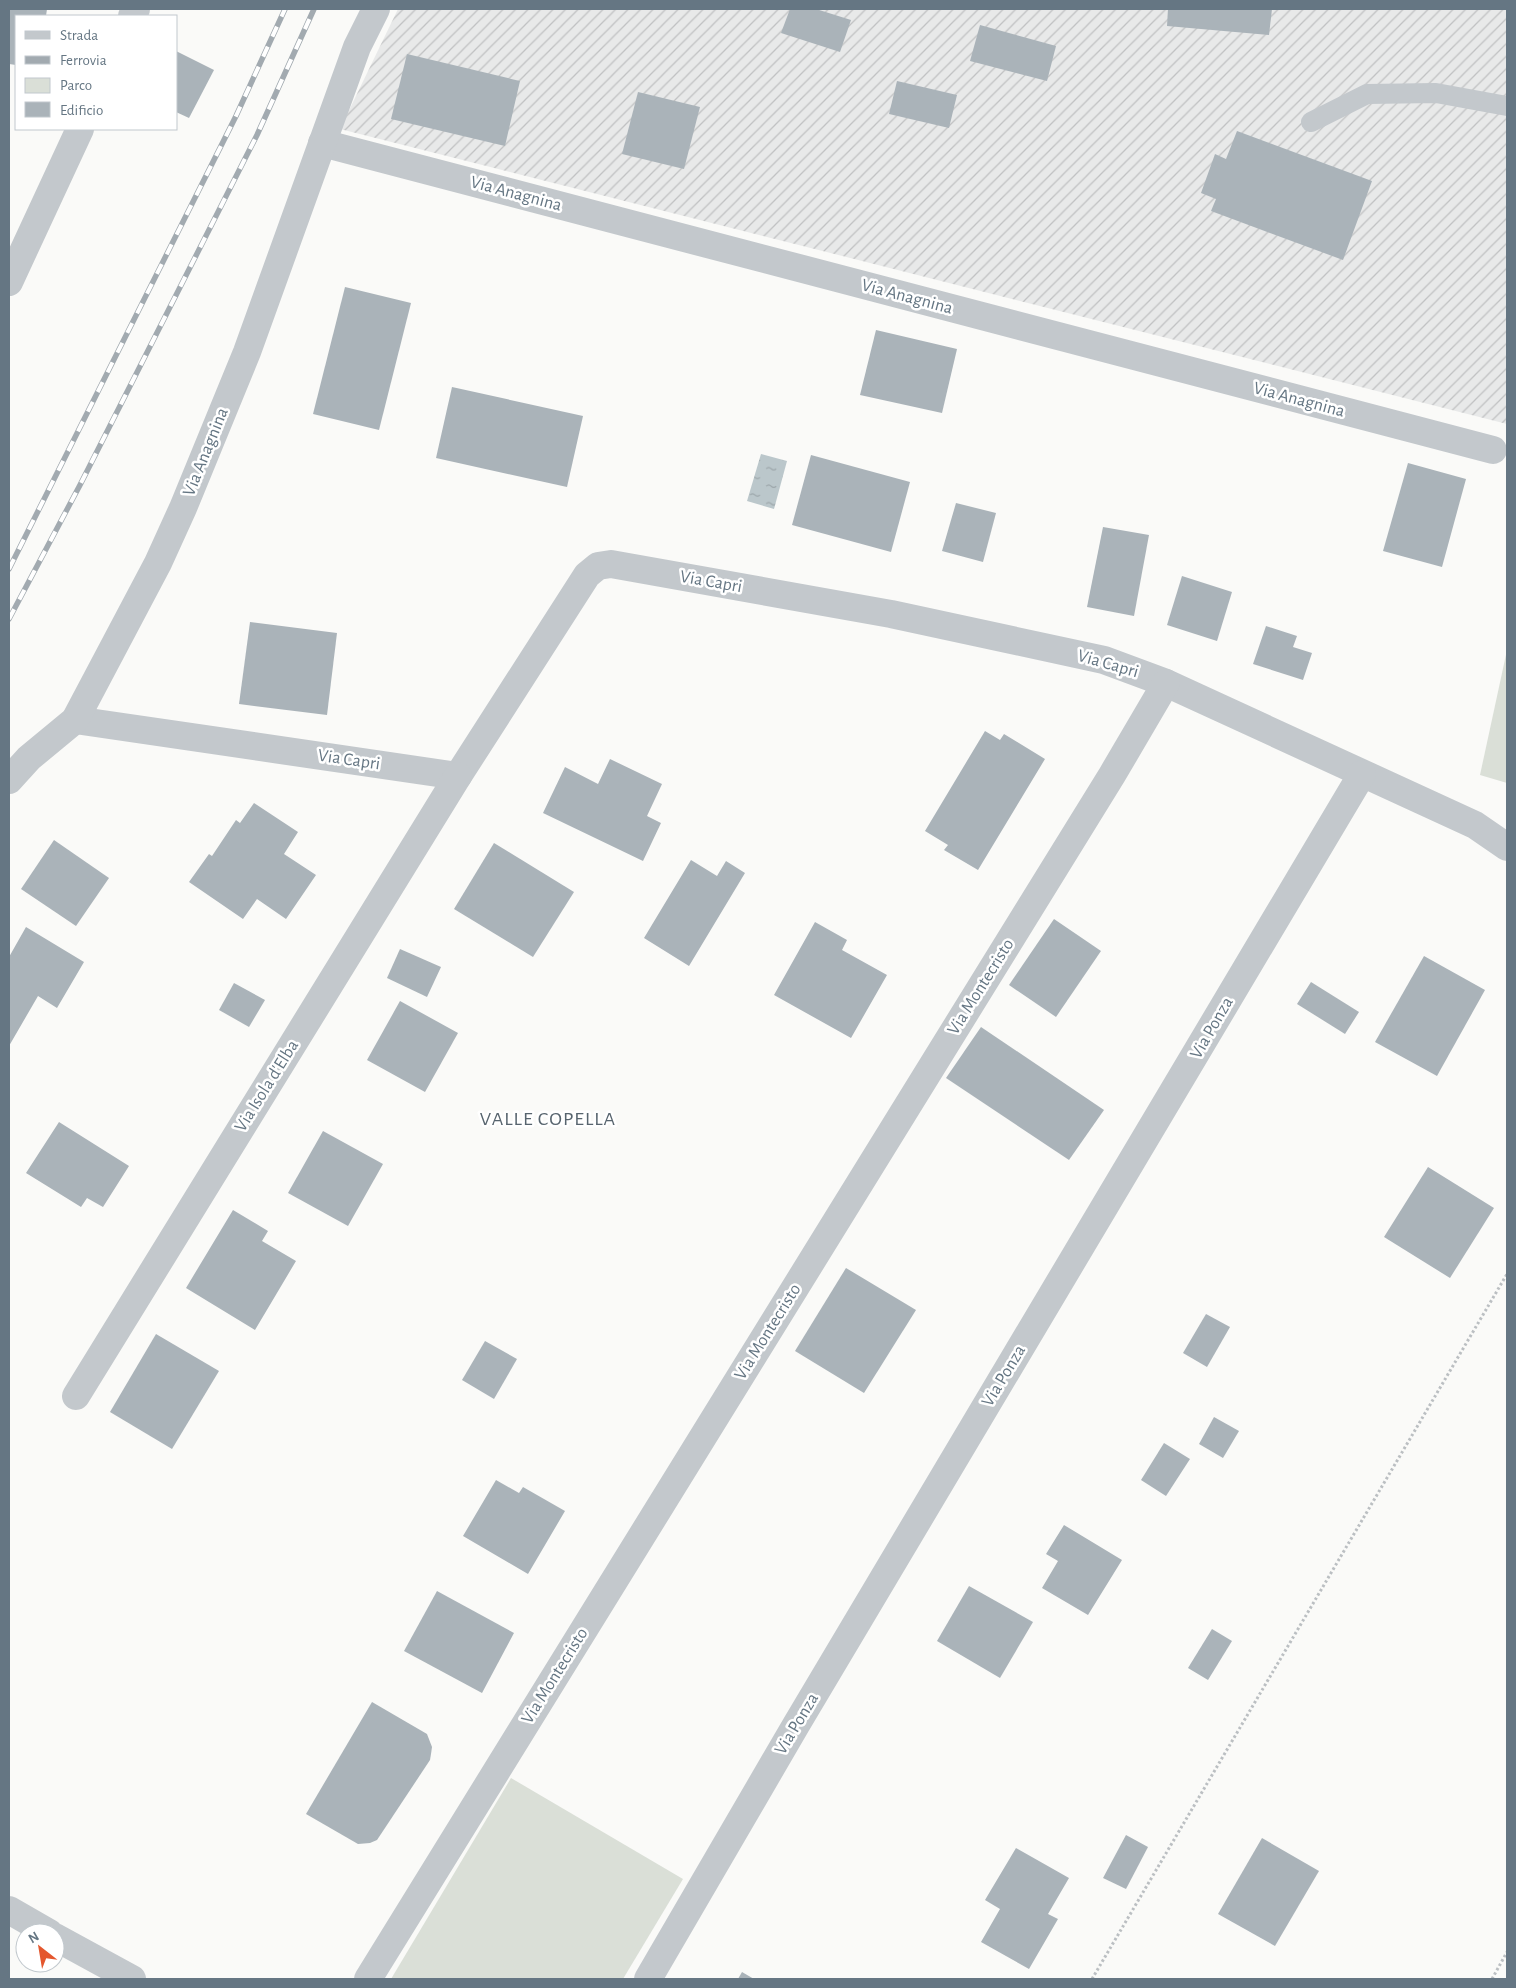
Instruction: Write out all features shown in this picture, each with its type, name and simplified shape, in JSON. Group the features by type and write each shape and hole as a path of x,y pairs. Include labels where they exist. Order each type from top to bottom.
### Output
{"street":[{"name":"Via Anagnina","path":"75,720 145,590 183,508 247,352 357,47 376,9"},
{"path":"9,282 80,130"},
{"name":"Via Anagnina","path":"322,143 1493,450"},
{"name":"Via Capri","path":"75,720 458,776 587,574 592,569 604,564 611,564 891,614 1104,660 1166,683 1476,825 1507,847"},
{"name":"Via Montecristo","path":"368,1979 1112,775 1166,683"},
{"path":"9,780 29,758 75,720"},
{"name":"Via Ponza","path":"648,1979 796,1725 1362,774"},
{"name":"Via Isola d'Elba","path":"76,1396 458,776"},
{"path":"9,1910 32,1923"},
{"path":"65,1942 132,1979"}],"lane":[{"path":"1311,122 1367,94 1436,93 1507,106"}],"path":[{"path":"1092,1979 1507,1274"},
{"path":"1492,1979 1507,1952"}],"shaded area":[{"path":"398,9 1507,9 1507,424 340,129"}],"green space":[{"path":"1507,650 1507,783 1480,775"},
{"path":"511,1778 683,1879 623,1979 391,1979"}],"water":[{"path":"761,454 787,461 774,509 747,501"}],"building":[{"path":"9,9 47,9 46,15 15,15 15,65 9,64"},
{"path":"790,9 816,9 851,20 840,52 781,33"},
{"path":"1168,9 1272,9 1269,35 1167,26"},
{"path":"980,25 1056,46 1047,81 970,61"},
{"path":"178,52 214,70 189,118 178,113"},
{"path":"407,54 520,81 505,146 391,119"},
{"path":"897,81 957,95 949,128 889,114"},
{"path":"638,92 700,107 684,169 622,154"},
{"path":"1237,131 1372,181 1343,260 1211,211 1216,199 1201,193 1215,154 1226,159"},
{"path":"345,287 411,303 379,430 313,414"},
{"path":"876,330 957,349 942,413 860,395"},
{"path":"452,387 583,416 567,487 436,458"},
{"path":"811,455 910,482 891,552 792,525"},
{"path":"1408,463 1466,479 1442,567 1383,551"},
{"path":"956,503 996,513 983,562 942,551"},
{"path":"1103,527 1149,535 1134,616 1087,607"},
{"path":"1182,576 1232,592 1217,641 1167,625"},
{"path":"250,622 337,633 327,715 239,704"},
{"path":"1266,626 1297,636 1293,647 1312,653 1303,680 1253,664"},
{"path":"985,731 1000,740 1004,734 1045,759 978,870 944,850 948,845 925,831"},
{"path":"610,759 662,784 647,816 661,823 643,861 543,813 565,767 598,784"},
{"path":"254,803 298,832 284,854 316,875 286,919 257,899 243,919 189,882 209,854 212,856 236,820 240,823"},
{"path":"54,840 109,878 76,926 21,889"},
{"path":"494,843 574,892 533,957 454,909"},
{"path":"691,860 717,876 726,861 745,873 689,966 644,938"},
{"path":"1054,919 1101,951 1056,1017 1009,985"},
{"path":"815,922 847,940 842,950 887,975 851,1038 774,995"},
{"path":"26,927 84,962 57,1008 38,996 9,1046 9,957"},
{"path":"400,949 441,967 427,997 387,978"},
{"path":"1424,956 1485,990 1437,1076 1375,1042"},
{"path":"1311,982 1359,1012 1345,1034 1297,1004"},
{"path":"234,983 265,1000 249,1027 219,1010"},
{"path":"400,1001 458,1033 425,1092 367,1060"},
{"path":"981,1027 1104,1110 1069,1160 946,1078"},
{"path":"59,1122 129,1166 103,1207 87,1198 81,1207 26,1173"},
{"path":"323,1131 383,1164 348,1226 288,1193"},
{"path":"1428,1167 1494,1208 1450,1278 1384,1237"},
{"path":"233,1210 268,1231 262,1241 296,1261 255,1330 186,1288"},
{"path":"846,1268 916,1310 864,1393 795,1351"},
{"path":"1206,1314 1230,1327 1207,1367 1183,1353"},
{"path":"156,1334 219,1371 172,1449 110,1412"},
{"path":"485,1341 517,1359 494,1399 462,1380"},
{"path":"1214,1417 1239,1431 1223,1458 1199,1444"},
{"path":"1164,1443 1190,1459 1166,1496 1141,1480"},
{"path":"496,1480 519,1493 523,1487 565,1511 528,1574 463,1536"},
{"path":"1064,1525 1122,1560 1088,1615 1042,1588 1058,1561 1046,1554"},
{"path":"969,1586 1033,1622 1000,1678 937,1641"},
{"path":"437,1591 514,1633 482,1693 404,1651"},
{"path":"1212,1629 1232,1641 1208,1680 1188,1668"},
{"path":"372,1702 427,1734 432,1747 430,1760 377,1840 358,1844 306,1814"},
{"path":"1126,1835 1148,1847 1126,1889 1103,1878"},
{"path":"1262,1838 1319,1871 1275,1946 1218,1914"},
{"path":"1016,1848 1069,1878 1048,1914 1058,1919 1029,1969 981,1942 1000,1909 985,1900"},
{"path":"742,1972 754,1979 738,1979"}],"railway":[{"path":"9,569 236,116 285,9"},
{"path":"9,619 80,485 257,135 314,9"}],"district":[{"name":"VALLE COPELLA","path":"548,1119"}]}
